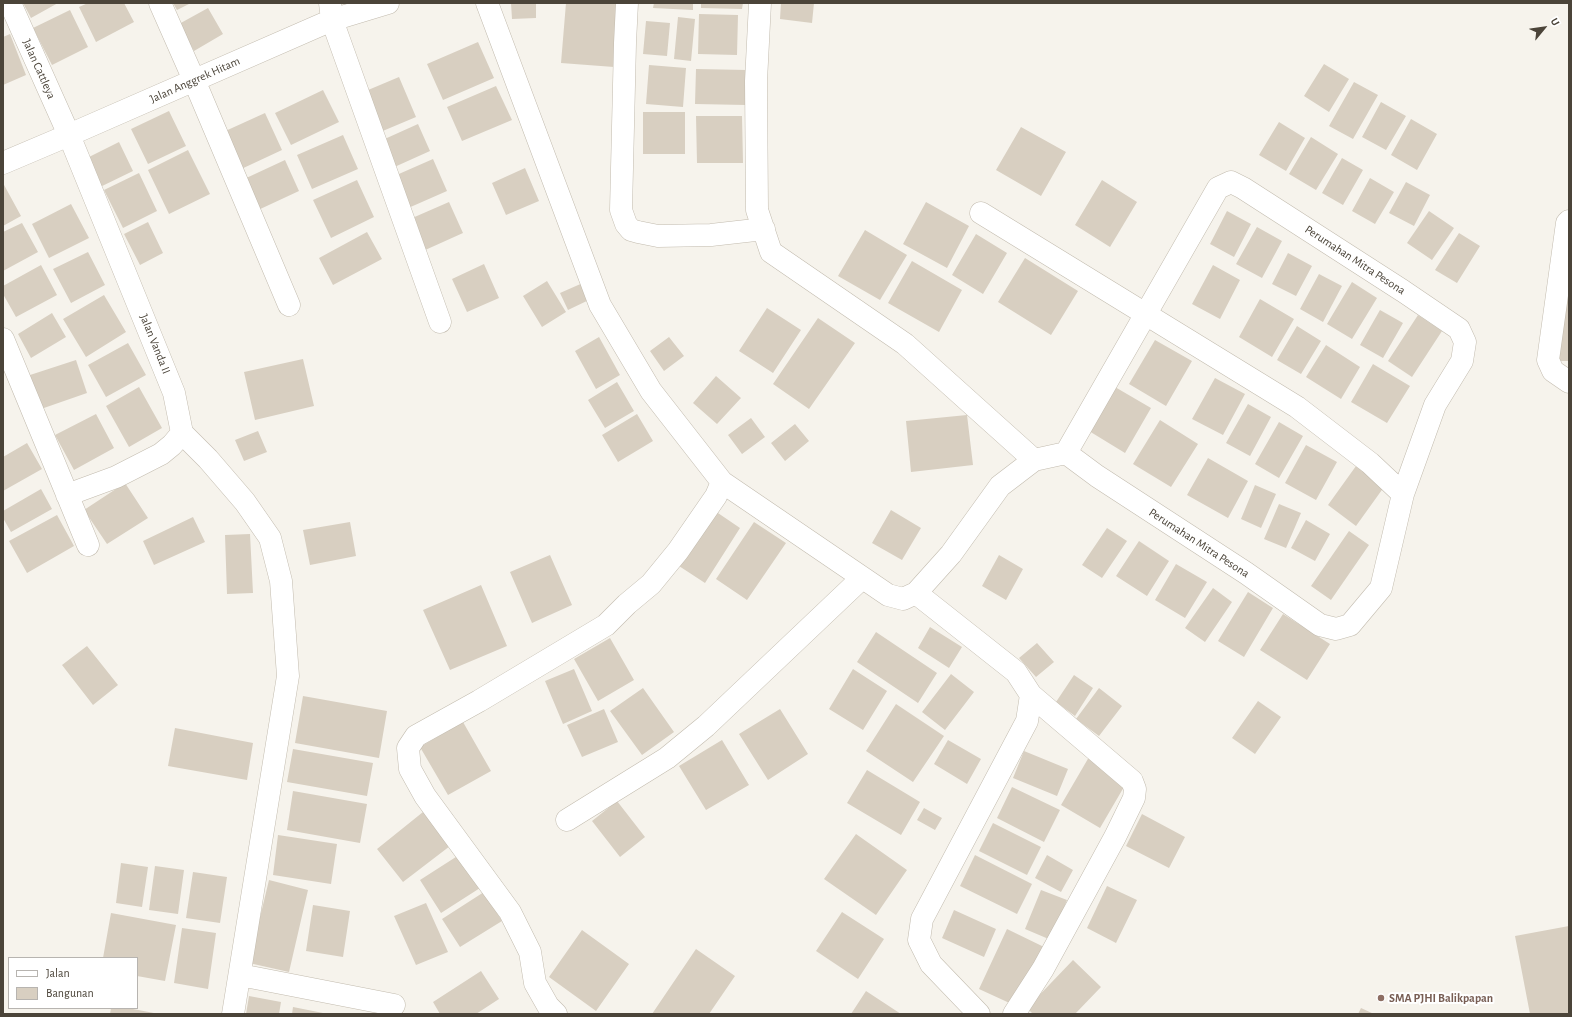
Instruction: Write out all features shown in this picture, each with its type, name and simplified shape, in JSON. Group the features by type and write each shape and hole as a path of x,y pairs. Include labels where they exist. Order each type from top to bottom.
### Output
{"street":[{"name":"Jalan Cattleya","path":"10,3 69,136"},
{"path":"160,3 289,305"},
{"name":"Jalan Anggrek Hitam","path":"3,163 69,136 194,80 331,12 388,3"},
{"path":"487,3 600,305 651,391 722,482 888,595 903,599 916,593 951,554 1000,486 1034,460 1066,453"},
{"path":"628,3 624,43 621,210 626,224 631,230 658,236 711,235 764,229"},
{"path":"760,3 756,81 757,210 771,252 905,344 1034,460"},
{"path":"331,12 440,322"},
{"name":"Jalan Vanda II","path":"69,136 174,393 182,433"},
{"name":"Perumahan Mitra Pesona","path":"1231,182 1243,188 1404,291 1459,328 1465,342 1462,361 1435,405 1403,494 1381,588 1350,625 1336,629 1320,625 1246,573 1097,476 1066,453 1146,314 1218,188 1231,182"},
{"path":"981,213 1297,406 1370,463 1403,494"},
{"path":"1569,221 1567,223 1548,360 1553,371 1569,382"},
{"path":"3,339 88,545"},
{"path":"67,495 116,477 161,454 172,445 182,433 208,459 245,502 270,538 281,581 288,676 234,1014"},
{"path":"556,1014 548,1006 535,984 530,952 510,912 425,796 410,769 408,748 416,736 479,701 606,624 656,579 716,496 722,482"},
{"path":"567,820 668,758 706,726 862,578"},
{"path":"916,593 1016,672 1031,695 1132,781 1135,788 1134,798 1115,837 1043,969 1014,1014"},
{"path":"978,1014 931,964 919,940 922,918 1027,721 1031,695"},
{"path":"240,975 394,1005"}],"building":[{"path":"23,3 58,3 31,18"},
{"path":"88,3 124,3 134,22 96,42 79,7"},
{"path":"173,3 191,3 177,10"},
{"path":"511,3 536,3 536,18 512,19"},
{"path":"566,3 619,3 614,67 561,63"},
{"path":"654,3 693,3 693,10 653,8"},
{"path":"701,3 743,3 742,9 701,8"},
{"path":"781,3 814,3 812,23 780,19"},
{"path":"208,8 223,34 194,51 179,24"},
{"path":"70,10 88,47 52,65 33,28"},
{"path":"699,14 738,15 737,55 698,54"},
{"path":"678,17 695,19 691,61 674,59"},
{"path":"646,21 670,23 667,56 643,54"},
{"path":"10,34 26,75 3,85 3,37"},
{"path":"478,42 494,78 443,100 427,64"},
{"path":"1324,64 1349,79 1329,112 1304,96"},
{"path":"649,65 686,68 683,107 646,104"},
{"path":"696,69 747,70 746,105 695,104"},
{"path":"399,77 416,117 378,133 361,93"},
{"path":"1354,82 1378,95 1353,139 1329,126"},
{"path":"496,86 512,120 462,141 447,107"},
{"path":"323,90 339,122 291,145 275,113"},
{"path":"1381,102 1406,116 1386,150 1362,137"},
{"path":"169,111 186,146 148,164 131,129"},
{"path":"643,112 685,112 685,154 643,154"},
{"path":"265,113 282,150 237,171 221,133"},
{"path":"696,116 742,116 743,163 697,163"},
{"path":"1411,119 1437,134 1417,170 1391,155"},
{"path":"1279,122 1305,138 1286,171 1259,155"},
{"path":"418,124 430,151 390,169 378,142"},
{"path":"1021,127 1066,152 1041,196 996,170"},
{"path":"343,135 358,169 312,189 297,155"},
{"path":"1311,137 1338,154 1316,190 1289,174"},
{"path":"119,142 133,171 96,189 83,160"},
{"path":"188,150 210,194 169,214 148,170"},
{"path":"1342,158 1363,170 1343,205 1322,193"},
{"path":"433,159 447,191 406,209 392,177"},
{"path":"285,160 299,191 256,211 242,180"},
{"path":"525,168 539,201 506,215 492,183"},
{"path":"139,173 157,211 123,228 104,190"},
{"path":"1370,178 1394,192 1375,224 1352,211"},
{"path":"357,180 374,217 331,238 313,200"},
{"path":"1102,180 1137,202 1110,247 1075,225"},
{"path":"1406,182 1430,195 1414,226 1389,213"},
{"path":"3,183 21,216 3,226"},
{"path":"449,202 463,233 423,251 410,219"},
{"path":"926,202 969,226 947,268 903,244"},
{"path":"71,204 89,238 49,258 32,224"},
{"path":"1227,211 1251,224 1234,257 1210,244"},
{"path":"1429,211 1454,228 1432,260 1407,243"},
{"path":"148,222 163,253 140,265 124,234"},
{"path":"22,223 38,252 3,271 3,232"},
{"path":"1257,227 1282,241 1262,278 1236,264"},
{"path":"865,230 907,255 880,300 838,276"},
{"path":"367,232 382,259 333,285 319,258"},
{"path":"1459,233 1480,246 1457,283 1435,270"},
{"path":"976,234 1007,253 983,294 952,275"},
{"path":"88,252 105,285 71,303 53,269"},
{"path":"1288,253 1312,266 1296,296 1272,284"},
{"path":"1025,258 1078,291 1051,335 998,302"},
{"path":"912,261 962,290 939,332 888,303"},
{"path":"484,264 499,298 467,312 452,279"},
{"path":"41,265 57,295 16,317 3,294 3,286"},
{"path":"1213,265 1240,280 1220,319 1192,304"},
{"path":"1319,274 1342,286 1323,322 1300,309"},
{"path":"547,281 566,312 542,327 523,296"},
{"path":"585,282 593,298 568,310 560,293"},
{"path":"1352,282 1377,298 1352,339 1327,324"},
{"path":"104,295 126,332 86,357 63,319"},
{"path":"1260,299 1294,319 1272,357 1239,337"},
{"path":"1558,299 1569,299 1569,361 1556,361"},
{"path":"767,308 801,330 773,373 739,351"},
{"path":"1380,310 1403,323 1383,358 1360,345"},
{"path":"52,313 66,337 31,358 18,334"},
{"path":"1418,315 1442,331 1412,377 1388,361"},
{"path":"818,318 855,343 809,409 773,384"},
{"path":"1297,326 1321,341 1301,374 1277,360"},
{"path":"599,337 620,375 596,389 575,351"},
{"path":"669,337 684,356 664,371 650,351"},
{"path":"1155,340 1192,361 1166,406 1129,384"},
{"path":"128,343 146,375 106,397 88,365"},
{"path":"1326,345 1360,367 1341,399 1306,377"},
{"path":"303,359 314,406 255,420 244,372"},
{"path":"76,360 87,393 41,409 30,375"},
{"path":"1373,364 1410,386 1387,423 1351,402"},
{"path":"716,376 741,398 717,424 693,403"},
{"path":"1215,378 1245,394 1223,435 1192,419"},
{"path":"617,382 634,411 605,428 588,400"},
{"path":"139,387 162,428 129,447 106,406"},
{"path":"1115,387 1151,408 1125,453 1089,431"},
{"path":"1248,404 1271,417 1250,456 1226,443"},
{"path":"96,414 114,448 74,470 55,435"},
{"path":"637,414 653,441 618,462 602,435"},
{"path":"967,415 973,465 911,472 906,421"},
{"path":"751,418 765,437 742,454 728,435"},
{"path":"1160,420 1198,444 1171,487 1133,464"},
{"path":"1279,422 1303,436 1279,478 1255,464"},
{"path":"795,424 809,441 785,461 771,443"},
{"path":"258,431 267,452 244,461 235,440"},
{"path":"27,443 42,469 3,491 3,457"},
{"path":"1306,445 1337,462 1316,500 1285,483"},
{"path":"1208,458 1248,481 1228,518 1187,495"},
{"path":"1356,466 1384,487 1356,526 1328,505"},
{"path":"125,483 148,518 107,544 84,510"},
{"path":"1255,485 1276,494 1261,528 1241,519"},
{"path":"41,489 52,509 11,532 3,518 3,511"},
{"path":"1279,504 1301,513 1286,548 1264,539"},
{"path":"891,510 921,528 902,560 872,543"},
{"path":"715,511 740,528 705,583 679,566"},
{"path":"57,515 74,546 27,573 9,541"},
{"path":"193,517 205,542 154,565 143,541"},
{"path":"1306,520 1330,534 1315,561 1291,548"},
{"path":"350,522 356,556 310,565 303,530"},
{"path":"754,522 786,543 747,600 716,579"},
{"path":"1107,528 1127,541 1102,578 1082,565"},
{"path":"1349,531 1369,545 1331,600 1311,586"},
{"path":"250,534 253,593 227,594 225,535"},
{"path":"1139,541 1169,561 1147,596 1116,576"},
{"path":"550,555 572,605 532,623 510,572"},
{"path":"999,555 1023,569 1006,600 982,586"},
{"path":"1176,564 1207,582 1185,618 1155,600"},
{"path":"481,585 507,646 450,670 423,610"},
{"path":"1213,588 1232,602 1205,642 1185,628"},
{"path":"1248,592 1273,608 1244,657 1218,641"},
{"path":"1283,614 1330,644 1307,680 1260,650"},
{"path":"930,627 962,647 949,668 918,648"},
{"path":"876,632 937,673 918,703 857,662"},
{"path":"610,638 634,680 598,701 574,659"},
{"path":"1037,643 1054,662 1036,677 1019,658"},
{"path":"87,646 118,685 93,705 62,665"},
{"path":"574,669 592,711 563,724 545,681"},
{"path":"853,669 887,691 863,730 829,709"},
{"path":"951,674 974,692 945,730 922,712"},
{"path":"1074,675 1093,688 1075,716 1056,702"},
{"path":"643,688 674,732 642,755 610,711"},
{"path":"1099,688 1122,706 1099,736 1076,719"},
{"path":"303,696 387,711 379,758 295,743"},
{"path":"1258,701 1281,717 1255,754 1232,738"},
{"path":"896,704 944,736 913,782 866,751"},
{"path":"604,709 618,742 582,757 567,725"},
{"path":"780,709 808,754 768,780 739,734"},
{"path":"463,722 491,771 448,795 420,747"},
{"path":"175,728 253,743 247,780 168,766"},
{"path":"722,740 749,785 706,810 679,766"},
{"path":"948,740 981,759 967,784 934,764"},
{"path":"293,749 373,763 367,796 287,782"},
{"path":"1024,751 1068,769 1057,796 1013,778"},
{"path":"1089,757 1128,780 1100,828 1061,805"},
{"path":"867,770 920,802 901,835 847,803"},
{"path":"1012,787 1060,810 1044,842 997,818"},
{"path":"293,791 367,804 360,843 287,830"},
{"path":"617,801 645,837 620,857 592,821"},
{"path":"924,808 942,818 935,830 917,820"},
{"path":"423,812 450,846 403,882 377,849"},
{"path":"1142,814 1185,837 1169,868 1126,846"},
{"path":"993,823 1041,847 1027,875 979,851"},
{"path":"856,834 907,870 876,915 824,879"},
{"path":"278,835 337,844 331,884 273,875"},
{"path":"459,855 480,888 441,913 420,880"},
{"path":"975,855 1032,884 1017,914 960,886"},
{"path":"1047,855 1073,870 1061,892 1035,878"},
{"path":"121,863 148,867 142,907 116,903"},
{"path":"155,866 184,870 178,914 149,910"},
{"path":"193,872 227,877 220,923 186,918"},
{"path":"269,880 308,890 289,972 249,963"},
{"path":"1107,886 1137,900 1116,943 1087,928"},
{"path":"1041,890 1067,900 1051,940 1025,929"},
{"path":"484,892 502,921 460,947 442,919"},
{"path":"426,903 448,952 416,965 394,916"},
{"path":"313,905 350,911 343,957 306,951"},
{"path":"954,910 996,929 984,957 942,938"},
{"path":"842,912 884,939 858,979 816,951"},
{"path":"111,913 176,925 165,981 138,976 138,957 103,957"},
{"path":"1569,926 1569,1014 1530,1014 1515,936"},
{"path":"182,928 216,933 208,989 174,983"},
{"path":"1007,929 1044,947 1016,1006 979,989"},
{"path":"582,930 629,964 596,1011 549,977"},
{"path":"696,949 735,976 709,1014 652,1014"},
{"path":"1073,960 1101,987 1075,1014 1033,1014 1027,1008"},
{"path":"481,971 499,999 476,1014 440,1014 433,1002"},
{"path":"866,991 901,1014 851,1014"},
{"path":"249,996 281,1002 279,1014 246,1014"},
{"path":"293,1007 323,1013 323,1014 292,1014"},
{"path":"1361,1008 1374,1014 1358,1014"},
{"path":"111,1009 133,1009 159,1014 110,1014"}],"place":[{"name":"SMA PJHI Balikpapan","path":"1381,998"}]}
